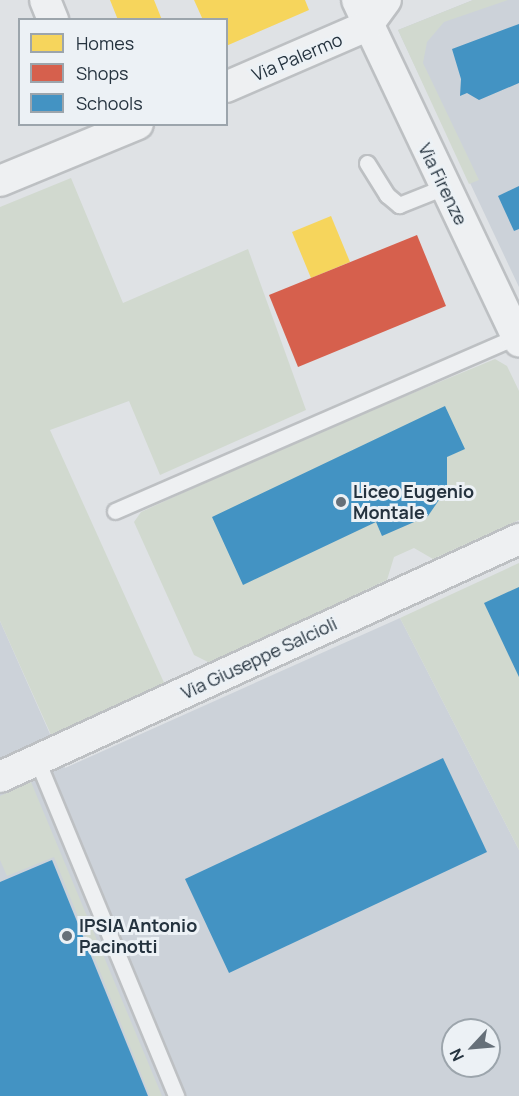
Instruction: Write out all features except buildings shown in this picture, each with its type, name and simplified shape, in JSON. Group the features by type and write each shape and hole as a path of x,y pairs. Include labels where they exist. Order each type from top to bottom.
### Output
{"street":[{"path":"45,0 52,18"},
{"path":"362,13 386,0"},
{"name":"Via Palermo","path":"228,86 362,13"},
{"name":"Via Firenze","path":"362,13 518,339"},
{"path":"0,180 96,132 128,126"},
{"name":"Via Giuseppe Salcioli","path":"0,777 519,540"}],"lane":[{"path":"367,163 387,195 399,205 444,187"},
{"path":"115,511 518,339"},
{"path":"37,760 176,1096"}],"shaded area":[{"path":"473,0 519,0 519,287 398,30"},
{"path":"473,0 508,0 444,22 427,42 423,63 479,180 469,184 398,30"},
{"path":"71,178 123,303 248,249 306,410 160,475 129,401 50,430 166,687 52,737 0,621 0,207"},
{"name":"Liceo Eugenio Montale","path":"495,359 507,366 519,391 519,520 433,559 414,548 394,557 387,580 210,663 194,655 134,522 141,512 285,446"},
{"path":"519,563 519,850 400,618"},
{"path":"400,618 519,850 519,1096 0,1096 0,621 65,768"},
{"path":"31,782 162,1096 150,1096 54,857 7,876 0,860 0,796"}],"place":[{"name":"Liceo Eugenio Montale","path":"341,502"},
{"name":"IPSIA Antonio Pacinotti","path":"67,936"}]}
